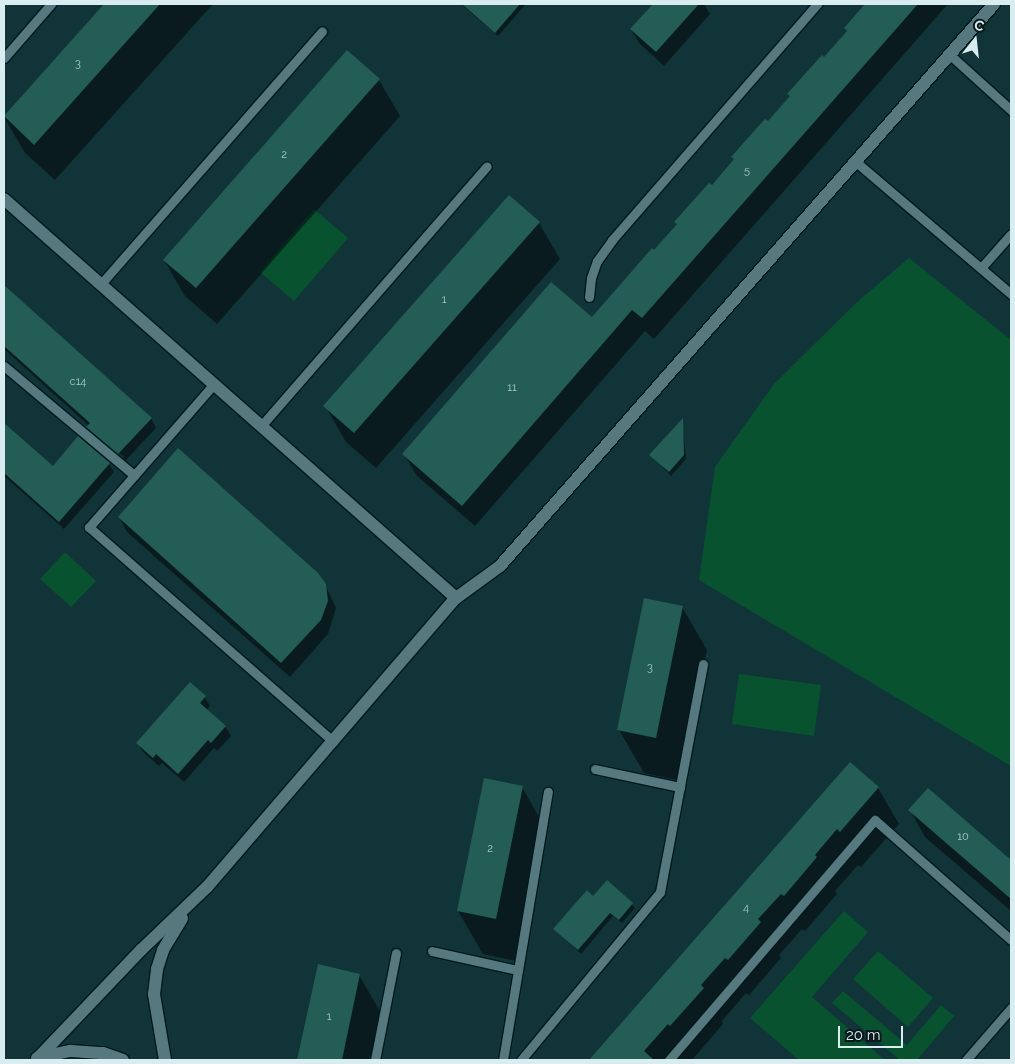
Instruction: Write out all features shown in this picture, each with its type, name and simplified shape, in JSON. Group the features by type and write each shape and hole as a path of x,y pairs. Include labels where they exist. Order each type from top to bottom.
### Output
{"street":[{"path":"37,1059 141,950 190,905 456,598 500,566 994,4"},
{"path":"4,200 456,598"},
{"path":"165,1060 154,994 157,969 163,950 190,905"},
{"path":"37,1059 71,1051 103,1054 123,1060"}],"lane":[{"path":"4,58 51,4"},
{"path":"589,296 591,278 597,260 612,240 817,4"},
{"path":"100,285 322,31"},
{"path":"950,54 1011,110"},
{"path":"856,162 1011,294"},
{"path":"261,426 487,166"},
{"path":"981,268 1011,234"},
{"path":"4,366 134,476"},
{"path":"213,384 89,527 333,740"},
{"path":"521,1060 660,892 703,664"},
{"path":"595,768 680,787"},
{"path":"503,1060 548,792"},
{"path":"669,1060 875,820 1011,940"},
{"path":"432,951 517,970"},
{"path":"375,1060 396,953"},
{"path":"966,1060 1011,1008"}],"green space":[{"path":"314,209 348,238 294,301 260,272"},
{"path":"909,258 1011,340 1011,766 699,580 715,467 774,384 856,303"},
{"path":"65,552 96,581 71,607 40,579"},
{"path":"739,674 821,685 814,736 732,724"},
{"path":"844,911 868,932 812,997 885,1060 799,1060 750,1018"},
{"path":"878,951 933,998 908,1027 853,979"},
{"path":"843,991 907,1045 941,1005 954,1016 917,1060 900,1060 832,1003"}],"building":[{"path":"104,4 160,4 34,145 4,116"},
{"path":"462,4 520,4 495,33"},
{"path":"653,4 699,4 656,52 630,29"},
{"path":"865,4 918,4 642,318 632,310 462,506 402,454 551,282 592,317 652,248 654,250 677,224 674,222 709,183 712,185 734,159 731,157 765,119 768,121 790,96 787,94 822,55 824,57 847,31 844,28"},
{"path":"347,50 380,79 196,288 163,260"},
{"path":"509,195 540,222 354,433 323,406"},
{"path":"4,285 152,418 118,454 86,427 90,423 4,346"},
{"path":"683,418 684,455 669,472 649,455"},
{"path":"4,423 53,466 78,436 110,463 59,522 4,473"},
{"path":"178,448 318,573 326,584 328,601 321,620 281,663 118,517"},
{"path":"644,598 683,606 656,738 617,730"},
{"path":"190,682 206,696 200,703 226,726 211,743 208,740 178,774 156,754 153,758 136,743"},
{"path":"850,762 879,787 840,832 837,829 815,855 817,857 784,896 781,894 758,919 761,922 728,960 725,958 701,985 704,988 670,1026 668,1024 644,1051 654,1060 589,1060"},
{"path":"484,778 523,786 496,919 457,911"},
{"path":"928,788 1011,860 1011,899 908,810"},
{"path":"607,880 633,903 619,920 610,913 578,950 553,929 587,890 593,896"},
{"path":"318,964 360,974 342,1060 297,1060"}]}
